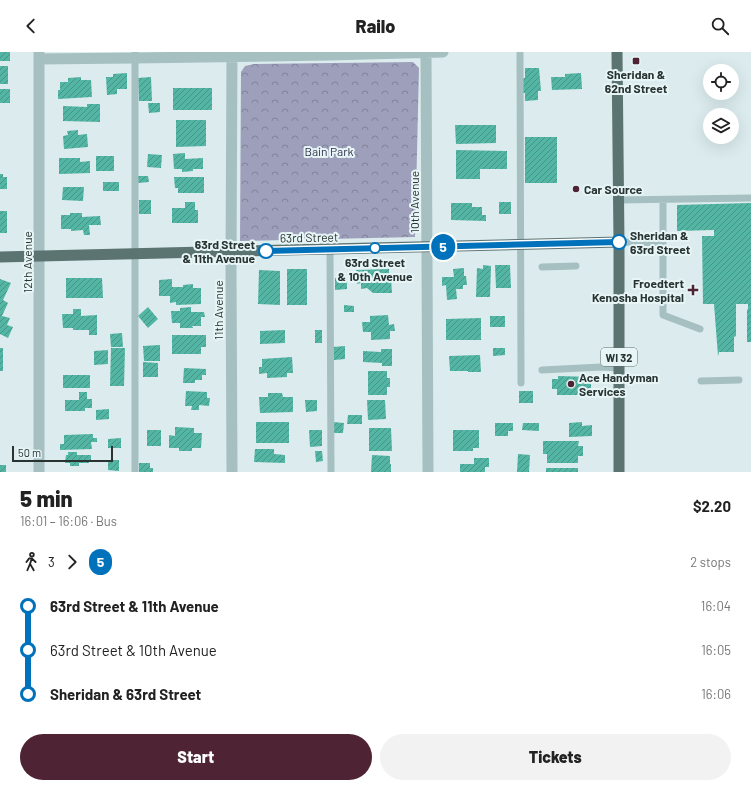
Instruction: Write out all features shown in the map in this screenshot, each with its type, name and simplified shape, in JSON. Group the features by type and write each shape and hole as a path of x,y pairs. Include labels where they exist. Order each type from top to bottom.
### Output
{"main road":[{"name":"WI 32","path":"617,52 619,200 619,472"},
{"name":"63rd Street","path":"0,257 619,242"}],"street":[{"name":"10th Avenue","path":"426,52 428,472"},
{"path":"39,55 443,52"},
{"name":"11th Avenue","path":"232,54 232,472"},
{"name":"12th Avenue","path":"39,55 39,472"}],"lane":[{"path":"520,52 521,383"},
{"path":"135,55 135,472"},
{"path":"619,200 751,198"},
{"path":"663,200 664,315 700,329"},
{"path":"619,242 664,243"},
{"path":"330,249 331,472"},
{"path":"542,267 576,266"},
{"path":"542,370 600,367 619,368"},
{"path":"701,381 739,380"}],"green space":[{"name":"Bain Park","path":"413,62 419,68 415,237 240,241 241,72 245,66 254,64"}],"building":[{"path":"0,52 10,52 10,61 0,61"},
{"path":"0,66 8,66 8,84 0,84"},
{"path":"525,68 539,68 541,91 538,91 538,100 525,101 522,78 525,78"},
{"path":"127,73 127,89 117,89 117,94 107,95 106,77 113,77 113,74"},
{"path":"581,73 582,89 552,90 551,77 565,77 565,74"},
{"path":"81,77 81,80 91,80 92,97 58,99 60,82 68,82 68,78"},
{"path":"151,77 152,101 139,101 138,78"},
{"path":"173,88 212,88 212,110 173,110"},
{"path":"0,89 10,89 10,103 0,103"},
{"path":"148,103 160,103 160,112 149,113"},
{"path":"87,104 100,104 100,122 63,121 63,106 87,107"},
{"path":"176,120 206,120 206,146 176,147"},
{"path":"455,125 496,125 496,143 456,144"},
{"path":"78,130 78,135 87,134 88,147 64,149 63,136 68,135 67,131"},
{"path":"525,137 557,137 557,183 525,183"},
{"path":"456,150 507,151 507,169 480,169 480,179 456,179"},
{"path":"185,153 185,159 203,158 203,169 193,169 193,171 182,172 182,169 174,169 173,154"},
{"path":"148,154 162,155 161,168 147,167"},
{"path":"96,156 114,156 114,171 96,171"},
{"path":"59,158 80,158 80,162 90,161 90,173 59,174"},
{"path":"0,174 3,174 3,177 7,177 7,189 0,189"},
{"path":"138,176 148,176 149,182 138,183"},
{"path":"174,177 204,177 204,193 178,193 178,188 175,188"},
{"path":"103,182 119,182 119,191 103,191"},
{"path":"63,187 84,187 83,201 62,200"},
{"path":"139,200 151,200 151,214 139,214"},
{"path":"185,202 195,202 195,210 198,210 198,223 172,223 172,208 185,208"},
{"path":"499,202 511,202 511,214 499,214"},
{"path":"451,203 472,203 472,207 482,207 482,215 486,215 486,221 451,220"},
{"path":"751,203 751,342 747,342 748,304 736,304 736,336 734,337 734,352 719,352 718,356 714,304 703,304 702,236 714,236 714,230 677,231 677,205"},
{"path":"0,211 7,211 7,233 0,233"},
{"path":"70,213 82,213 82,217 100,216 101,225 89,225 90,235 84,235 83,230 71,231 71,229 61,229 61,215 70,215"},
{"path":"483,265 491,266 490,297 476,297 477,268 483,269"},
{"path":"495,265 510,265 511,288 496,288"},
{"path":"464,268 464,276 466,276 467,285 463,285 463,289 456,289 457,299 447,300 446,285 442,286 442,277 454,277 453,269"},
{"path":"287,269 307,269 307,305 287,305"},
{"path":"389,269 392,293 373,293 367,288 361,289 361,283 357,284 356,270"},
{"path":"259,270 280,271 280,305 258,304"},
{"path":"347,277 347,289 335,290 335,278"},
{"path":"66,278 102,278 103,298 66,298"},
{"path":"0,279 11,283 3,300 8,303 2,316 10,318 7,325 13,327 8,338 0,334"},
{"path":"172,279 172,287 183,287 183,285 193,284 193,288 201,288 201,304 176,305 176,302 170,303 170,296 159,296 159,280"},
{"path":"344,305 354,306 354,312 344,312"},
{"path":"148,307 158,319 148,328 138,316"},
{"path":"191,307 191,312 204,312 205,317 201,317 201,326 192,326 193,328 180,328 180,323 172,323 171,311 180,311 180,308"},
{"path":"73,309 81,309 81,316 97,315 97,335 89,335 89,330 73,330 73,328 63,328 62,314 73,314"},
{"path":"388,315 389,325 394,324 395,331 390,331 390,339 371,340 371,332 363,332 362,322 370,322 370,316"},
{"path":"490,316 505,316 505,327 490,327"},
{"path":"481,318 481,340 446,340 446,319"},
{"path":"285,330 285,343 260,344 260,331"},
{"path":"315,330 322,330 322,343 315,343"},
{"path":"122,333 123,347 111,347 110,334"},
{"path":"172,335 206,335 206,347 201,347 201,354 172,354"},
{"path":"160,345 160,361 144,361 143,346"},
{"path":"345,346 345,359 334,360 333,347"},
{"path":"0,348 3,348 3,371 0,371"},
{"path":"111,348 125,348 124,386 110,386"},
{"path":"493,348 505,348 505,355 493,356"},
{"path":"381,349 392,349 392,366 382,366 382,363 363,362 363,351 381,352"},
{"path":"108,350 108,364 94,365 94,351"},
{"path":"480,355 481,372 450,371 449,356"},
{"path":"292,357 293,373 287,373 287,377 267,378 267,373 259,374 259,367 262,367 262,359"},
{"path":"143,362 158,363 158,377 143,377"},
{"path":"184,368 206,369 206,375 202,375 202,380 195,380 195,383 183,383"},
{"path":"368,371 387,371 387,378 390,378 390,387 387,387 387,395 368,395"},
{"path":"63,375 90,375 90,388 63,388"},
{"name":"Ace Handyman Services","path":"558,376 591,377 591,395 557,395 557,389 552,389 552,379 558,379"},
{"path":"186,391 207,392 207,398 210,398 209,406 199,405 199,410 191,410 192,406 185,406"},
{"path":"519,391 533,391 533,403 519,403"},
{"path":"79,392 87,392 87,399 92,399 92,408 85,408 85,411 65,411 65,400 79,400"},
{"path":"268,393 282,393 283,397 293,397 293,412 260,413 259,397 268,397"},
{"path":"305,400 317,400 317,411 306,412"},
{"path":"367,400 385,400 386,419 368,420"},
{"path":"109,409 109,419 96,420 96,410"},
{"path":"348,415 362,415 362,424 347,424"},
{"path":"256,422 289,422 289,443 256,443"},
{"path":"333,422 344,423 343,433 332,433"},
{"path":"582,422 582,426 592,425 592,436 569,437 569,423"},
{"path":"495,423 513,423 513,431 508,431 508,436 495,436"},
{"path":"523,423 539,423 539,431 522,430"},
{"path":"175,427 194,428 194,433 202,433 201,448 192,448 192,451 179,451 179,448 169,448 169,435 175,436"},
{"path":"369,428 391,428 392,451 369,451"},
{"path":"147,430 161,430 161,446 147,446"},
{"path":"309,430 322,430 322,446 310,447"},
{"path":"453,430 479,430 479,448 473,448 473,451 453,451"},
{"path":"93,434 93,438 97,438 97,442 91,442 92,449 60,450 60,444 64,444 64,435"},
{"path":"121,438 121,448 108,448 108,439"},
{"path":"543,441 579,441 578,446 583,446 583,456 578,456 578,463 547,463 547,454 543,454"},
{"path":"255,449 274,449 274,454 285,455 285,463 254,462"},
{"path":"315,451 322,451 323,461 316,462"},
{"path":"68,452 77,452 77,455 91,455 91,460 89,460 89,463 79,463 79,466 70,466 70,463 65,463"},
{"path":"518,454 530,455 529,472 517,472"},
{"path":"372,455 390,456 391,472 371,472"},
{"path":"474,458 489,458 489,467 485,467 485,472 460,472 460,464 474,464"},
{"path":"108,460 119,460 119,471 108,470"},
{"path":"139,463 150,463 150,468 153,468 153,472 139,472"},
{"path":"0,465 6,465 6,472 0,472"},
{"path":"546,468 578,468 578,472 546,472"}],"bus line":[{"name":"5","path":"266,251 619,242"}],"place":[{"name":"Sheridan & 62nd Street","path":"636,61"},
{"name":"Car Source","path":"576,189"},
{"name":"Sheridan & 63rd Street","path":"619,242"},
{"name":"63rd Street & 10th Avenue","path":"375,248"},
{"name":"63rd Street & 11th Avenue","path":"266,251"},
{"name":"Froedtert Kenosha Hospital","path":"693,290"},
{"name":"Ace Handyman Services","path":"571,384"}]}
